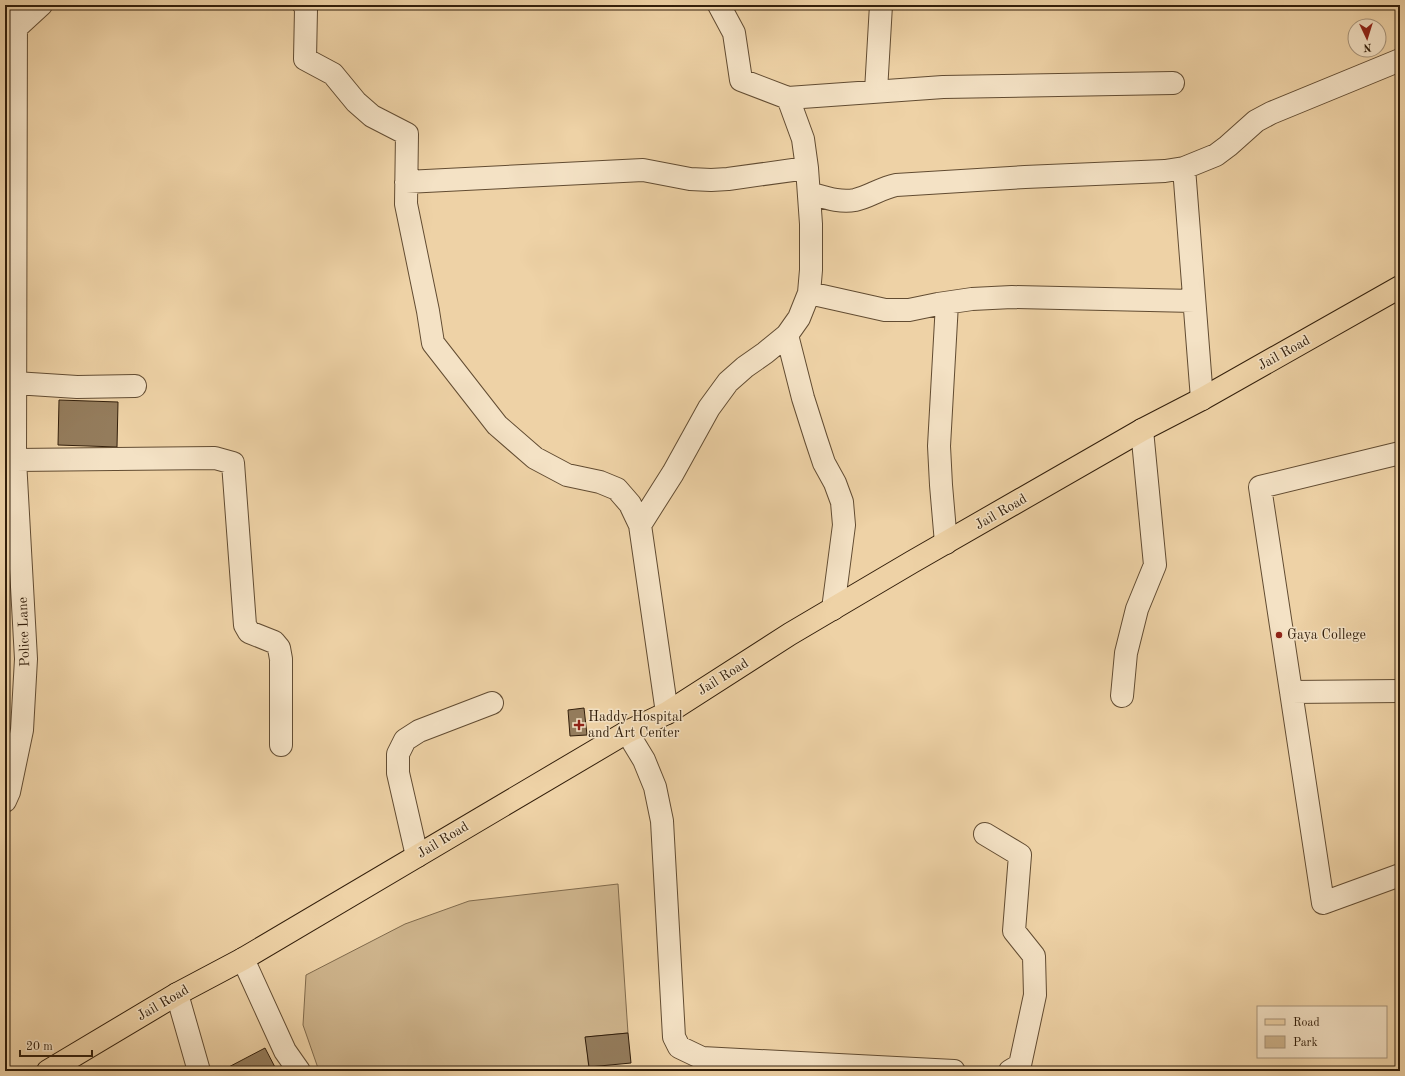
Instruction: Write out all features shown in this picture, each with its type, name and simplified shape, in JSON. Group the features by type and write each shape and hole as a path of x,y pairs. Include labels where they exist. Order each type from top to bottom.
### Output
{"main road":[{"name":"Jail Road","path":"48,1071 177,994 244,959 627,732 667,713 790,634 946,543 1142,430 1202,399 1400,287"}],"street":[{"name":"Police Lane","path":"5,801 9,792 22,730 26,659 15,460 10,430 15,382 10,244 16,5"},
{"path":"16,28 41,5"},
{"path":"304,5 306,9 305,60 333,74 356,102 372,116 407,134 406,204 428,311 432,343 497,425 535,458 567,475 600,482 617,489 630,504 640,525 667,713"},
{"path":"719,5 734,34 741,80 788,98 876,91 943,88 1172,83"},
{"path":"876,91 881,5"},
{"path":"809,193 840,201 855,200 886,187 896,185 1165,171 1184,168 1216,155 1256,121 1271,113 1400,60"},
{"path":"640,525 673,473 709,408 728,382 787,335 800,318 809,293 811,270 811,224 807,168 803,138 788,98"},
{"path":"406,182 643,170 690,179 711,180 807,168"},
{"path":"1184,168 1202,399"},
{"path":"809,293 885,310 910,310 947,302 1012,297 1194,301"},
{"path":"946,543 941,485 940,446 947,302"},
{"path":"787,335 803,398 824,464 836,483 842,502 844,525 833,609"},
{"path":"15,382 78,387 135,386"},
{"path":"1122,696 1126,653 1137,609 1155,565 1142,430"},
{"path":"1400,453 1260,487 1322,903 1400,875"},
{"path":"15,460 215,458 233,463 245,625 250,632 274,642 279,648 281,659 281,745"},
{"path":"1291,692 1400,691"},
{"path":"417,856 398,773 398,754 405,740 419,731 492,703"},
{"path":"627,732 644,760 655,787 662,821 674,1037 679,1047 702,1058 954,1071"},
{"path":"984,834 1020,855 1014,932 1034,956 1035,995 1020,1065 1010,1071"},
{"path":"244,959 285,1051 299,1071"},
{"path":"177,994 199,1071"}],"green space":[{"path":"618,884 628,1033 586,1037 589,1071 319,1071 303,1025 306,975 405,924 469,901"}],"building":[{"path":"59,400 118,402 117,447 58,445"},
{"path":"584,708 587,735 570,736 568,710"},
{"path":"628,1033 631,1063 589,1067 585,1037"},
{"path":"265,1048 277,1071 223,1070"}],"place":[{"name":"Gaya College","path":"1279,635"},
{"name":"Haddy Hospital and Art Center","path":"579,725"}]}
